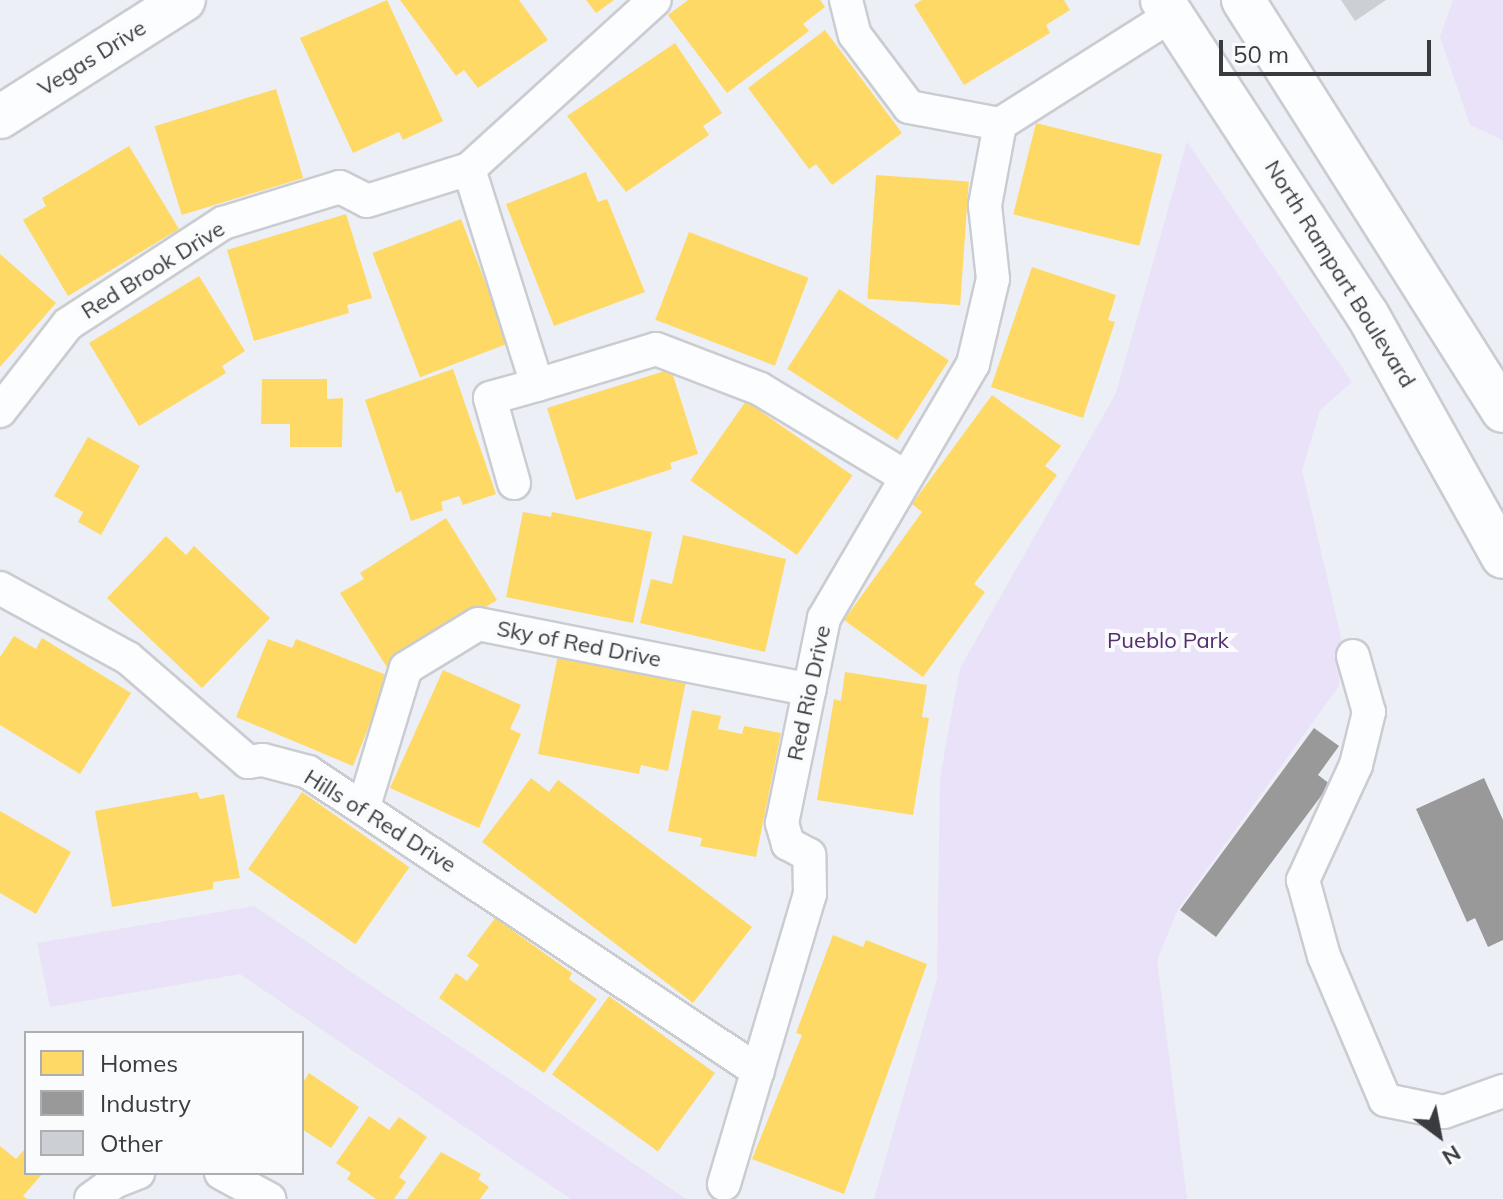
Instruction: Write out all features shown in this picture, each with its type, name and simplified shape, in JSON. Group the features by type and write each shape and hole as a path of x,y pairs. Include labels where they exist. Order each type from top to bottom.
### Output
{"main road":[{"name":"Vegas Drive","path":"0,117 184,0"},
{"path":"1243,0 1424,279 1503,411"},
{"name":"North Rampart Boulevard","path":"1167,7 1367,314 1418,400 1503,557"}],"street":[{"name":"Red Brook Drive","path":"0,411 68,324 223,223 340,187 367,201 469,169 655,0"},
{"path":"846,0 855,35 909,107 1000,124 1136,38 1167,7"},
{"name":"Red Rio Drive","path":"724,1184 810,894 809,855 788,844 782,823 824,618 973,364 993,279 985,205 1000,124"},
{"path":"469,169 537,385"},
{"path":"514,483 490,398 656,349 760,389 906,477"},
{"name":"Hills of Red Drive","path":"0,588 128,658 248,762 263,760 308,772 364,806 758,1071"},
{"name":"Sky of Red Drive","path":"364,806 406,668 478,624 810,690"},
{"path":"1353,656 1369,712 1356,765 1303,880 1324,956 1385,1100 1444,1112 1503,1091"},
{"path":"225,1175 269,1199"}],"green space":[{"path":"1453,0 1503,0 1503,140 1470,125 1440,37"},
{"name":"Pueblo Park","path":"1187,142 1352,382 1320,410 1302,470 1342,641 1339,686 1178,909 1157,960 1187,1199 874,1199 937,979 940,778 960,668 1116,393"},
{"path":"254,906 686,1199 571,1199 240,974 50,1007 37,943"}],"building: Homes":[{"path":"387,0 443,121 403,140 399,132 353,153 300,38"},
{"path":"400,0 519,0 548,40 478,88 464,70 456,76"},
{"path":"586,0 614,0 596,13"},
{"path":"688,0 820,0 825,7 803,24 809,31 727,93 668,15"},
{"path":"922,0 1064,0 1070,10 1046,25 1050,33 964,85 914,5"},
{"path":"825,30 902,133 832,185 816,164 809,169 748,88"},
{"path":"675,43 722,113 703,126 709,135 626,192 567,116"},
{"path":"276,89 303,178 182,215 155,126"},
{"path":"1036,123 1162,154 1139,246 1013,214"},
{"path":"129,146 179,229 68,296 23,220 46,206 42,198"},
{"path":"586,172 598,202 607,199 645,292 554,326 506,204"},
{"path":"876,175 969,181 960,305 867,299"},
{"path":"346,214 372,298 347,305 349,313 254,341 227,250"},
{"path":"461,219 509,343 420,377 372,253"},
{"path":"689,232 808,278 775,366 655,320"},
{"path":"0,254 56,303 0,367"},
{"path":"1032,267 1116,295 1108,320 1115,322 1083,418 991,387"},
{"path":"199,276 245,351 222,366 226,373 139,426 89,343"},
{"path":"839,289 949,360 897,440 787,369"},
{"path":"453,369 496,494 463,505 459,496 441,502 443,510 411,521 401,491 396,493 365,400"},
{"path":"671,369 698,454 670,463 672,469 576,500 547,408"},
{"path":"262,379 327,379 327,399 343,398 342,447 290,447 290,424 261,424"},
{"path":"992,395 1061,446 1045,466 1057,475 974,584 985,592 923,677 844,620 922,512 912,504"},
{"path":"746,401 852,476 797,555 690,480"},
{"path":"88,437 140,466 101,535 78,522 83,512 54,496"},
{"path":"523,512 551,517 552,512 652,532 633,623 506,597"},
{"path":"446,518 497,600 388,669 340,593 364,579 360,573"},
{"path":"683,535 786,559 765,652 640,623 651,579 672,584"},
{"path":"166,536 186,555 194,546 270,618 202,688 107,598"},
{"path":"14,636 36,649 42,638 131,693 80,774 0,725 0,657"},
{"path":"268,639 292,648 296,639 389,676 353,766 236,717"},
{"path":"558,655 686,681 668,771 641,765 639,774 538,754"},
{"path":"443,670 521,705 510,729 521,734 479,828 390,788"},
{"path":"845,672 927,685 922,717 929,718 913,815 817,800 834,699 841,701"},
{"path":"692,710 721,716 718,729 742,734 744,726 781,733 756,857 700,846 702,838 668,831"},
{"path":"531,778 549,792 558,780 752,927 693,1003 482,842"},
{"path":"197,792 200,799 224,794 240,878 213,882 213,889 112,907 95,811"},
{"path":"302,792 409,867 355,944 248,869"},
{"path":"0,811 71,852 36,914 0,893"},
{"path":"495,918 572,973 569,979 597,999 544,1073 439,998 456,973 467,981 479,965 467,956"},
{"path":"833,935 863,947 866,940 927,964 844,1194 752,1159 802,1035 796,1033"},
{"path":"609,996 715,1073 658,1151 552,1074"},
{"path":"309,1073 359,1107 331,1148 304,1130 304,1081"},
{"path":"369,1116 389,1130 399,1117 427,1137 399,1177 406,1182 394,1199 376,1199 347,1179 351,1173 336,1163"},
{"path":"0,1146 16,1159 24,1150 24,1175 41,1175 23,1196 27,1199 0,1199"},
{"path":"441,1152 481,1174 478,1179 489,1187 480,1199 407,1199"}],"building: Industry":[{"path":"1314,728 1339,746 1318,775 1330,784 1216,937 1180,910"},
{"path":"1484,778 1503,820 1503,940 1488,947 1475,918 1467,922 1416,809"}],"building: Other":[{"path":"1341,0 1386,0 1355,21"}]}
